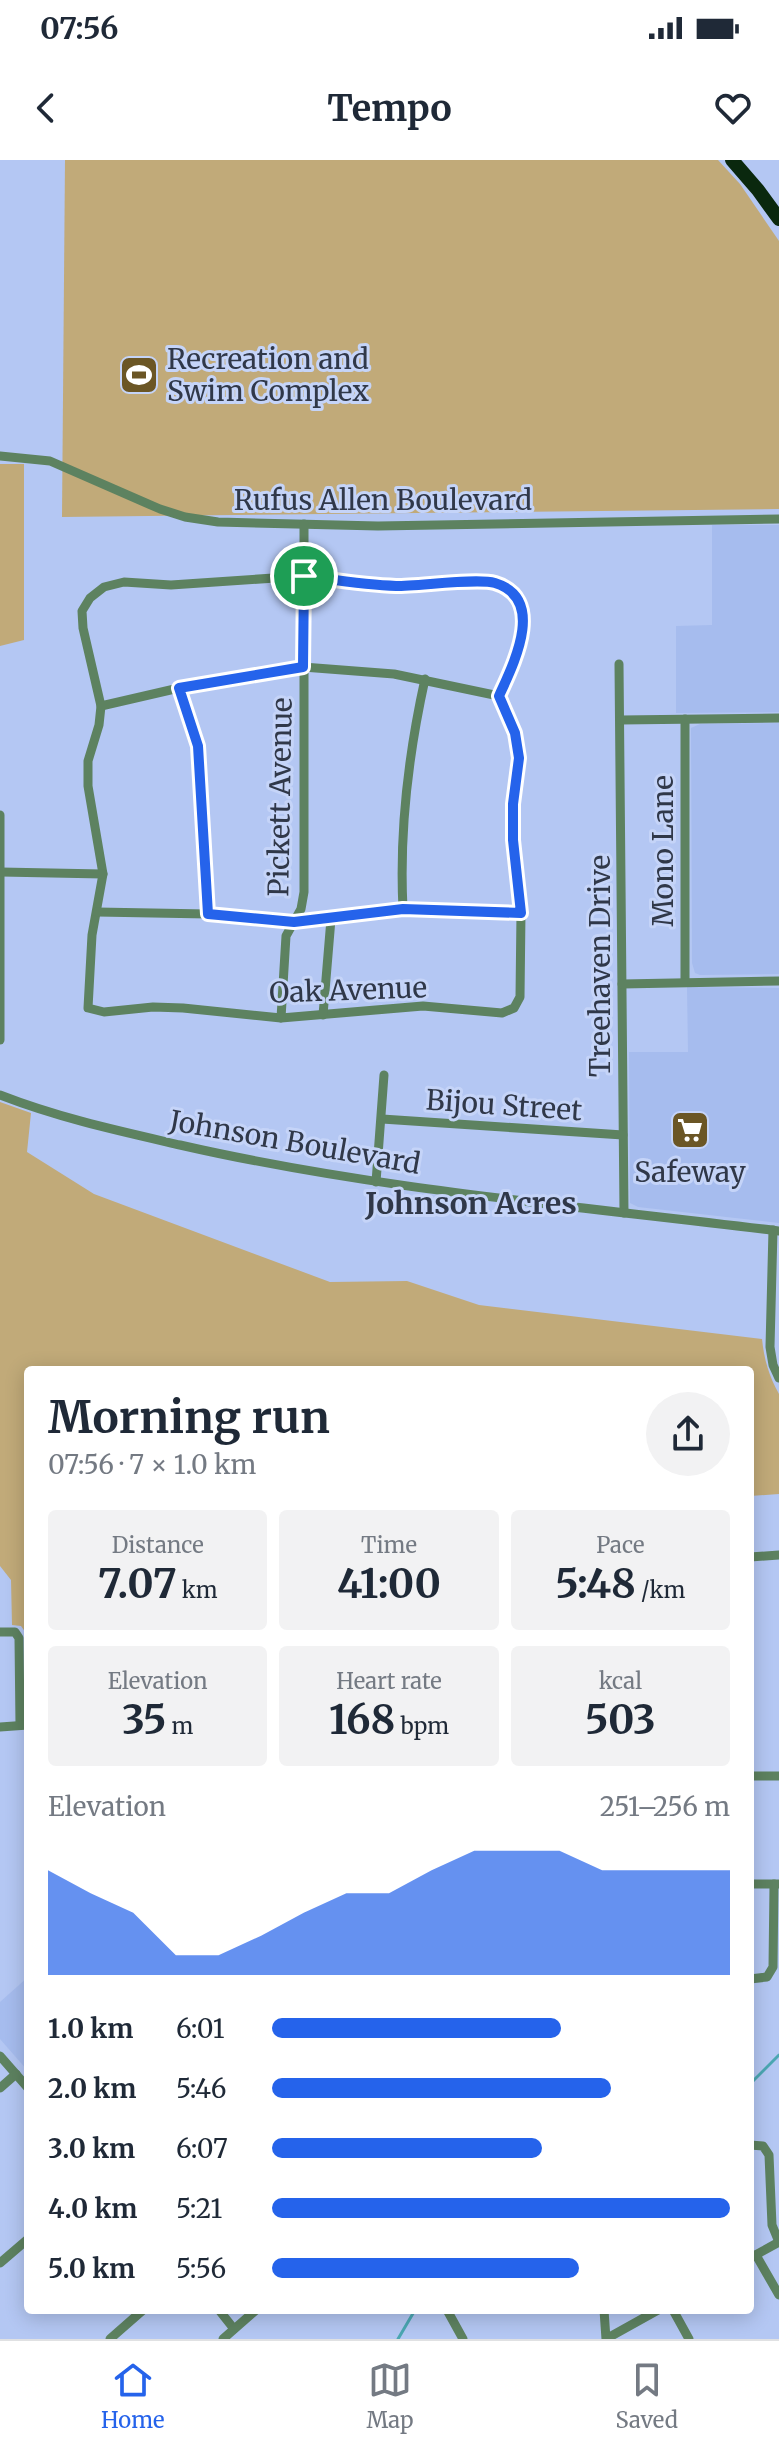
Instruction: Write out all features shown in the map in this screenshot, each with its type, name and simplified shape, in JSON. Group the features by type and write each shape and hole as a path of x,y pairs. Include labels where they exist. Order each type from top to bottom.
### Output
{"highway":[{"path":"732,160 779,219"}],"street":[{"name":"Rufus Allen Boulevard","path":"0,456 41,458 62,464 160,509 218,522 378,526 779,519"},
{"name":"Pickett Avenue","path":"281,1018 286,936 301,909 304,892 304,524"},
{"path":"304,576 394,586 493,583 510,590 524,619 522,637 499,696 515,733 519,758 513,804 513,840 521,913 403,909 294,922 208,914 97,912 103,874 88,786 88,761 99,725 101,706 83,628 82,611 90,598 104,587 124,582 171,585 304,576"},
{"name":"Treehaven Drive","path":"619,664 624,1213"},
{"path":"101,706 179,688 303,667 394,674 499,696"},
{"path":"403,909 401,831 405,788 425,679"},
{"path":"179,688 198,746 208,914"},
{"path":"621,720 779,718"},
{"name":"Mono Lane","path":"685,719 685,982"},
{"path":"0,815 0,1040"},
{"path":"1,872 103,874"},
{"name":"Oak Avenue","path":"97,912 92,935 88,1008 104,1012 153,1007 183,1008 281,1018 423,1006 502,1013 514,1008 520,997 521,913"},
{"name":"Pickett Avenue","path":"323,1015 331,919"},
{"path":"622,984 779,981"},
{"path":"376,1182 384,1075"},
{"name":"Johnson Boulevard","path":"0,1095 55,1115 128,1133 233,1157 376,1182 776,1230"},
{"name":"Bijou Street","path":"382,1119 623,1135"},
{"path":"776,1230 770,1347 779,1378"},
{"path":"754,1557 779,1555"},
{"path":"0,1632 18,1634 24,1725 0,1727"},
{"path":"754,1776 779,1776"},
{"path":"754,1884 776,1884 773,1967 767,1977 754,1979"},
{"path":"0,2056 24,2083"},
{"path":"0,2088 16,2074"},
{"path":"754,2145 763,2146 769,2155 772,2225 779,2242 754,2256"},
{"path":"0,2263 24,2242"},
{"path":"754,2258 779,2295"},
{"path":"110,2339 138,2314"},
{"path":"222,2314 234,2329"},
{"path":"223,2339 251,2314"},
{"path":"449,2314 463,2339"},
{"path":"604,2314 606,2339 651,2314"},
{"path":"675,2314 689,2339"}],"shaded area":[{"path":"65,160 718,160 740,184 779,241 779,509 62,517"},
{"path":"0,464 24,464 24,640 0,646"},
{"path":"712,525 779,525 779,712 676,713 676,626 712,625"},
{"path":"779,723 779,974 700,975 695,973 692,963 691,728 700,724"},
{"path":"687,987 779,988 779,1223 638,1207 630,1203 629,1052 688,1052"},
{"path":"0,1102 31,1113 27,1152 94,1194 330,1282 407,1281 479,1305 762,1339 772,1381 779,1394 779,1494 754,1496 754,1366 24,1366 24,1630 21,1626 12,1625 11,1580 0,1566"},
{"path":"24,1981 24,2066 0,2039 0,2002"}],"waterway":[{"path":"754,2080 779,2055"},
{"path":"398,2339 413,2314"}],"place":[{"name":"Recreation and Swim Complex","path":"139,375"},
{"name":"Safeway","path":"690,1130"}],"district":[{"name":"Johnson Acres","path":"471,1204"}],"route":[{"path":"304,576 394,586 493,583 510,590 524,619 522,637 499,696 515,733 519,758 513,804 513,840 521,913 403,909 294,922 208,914 198,746 179,688 303,667 304,576"}]}
